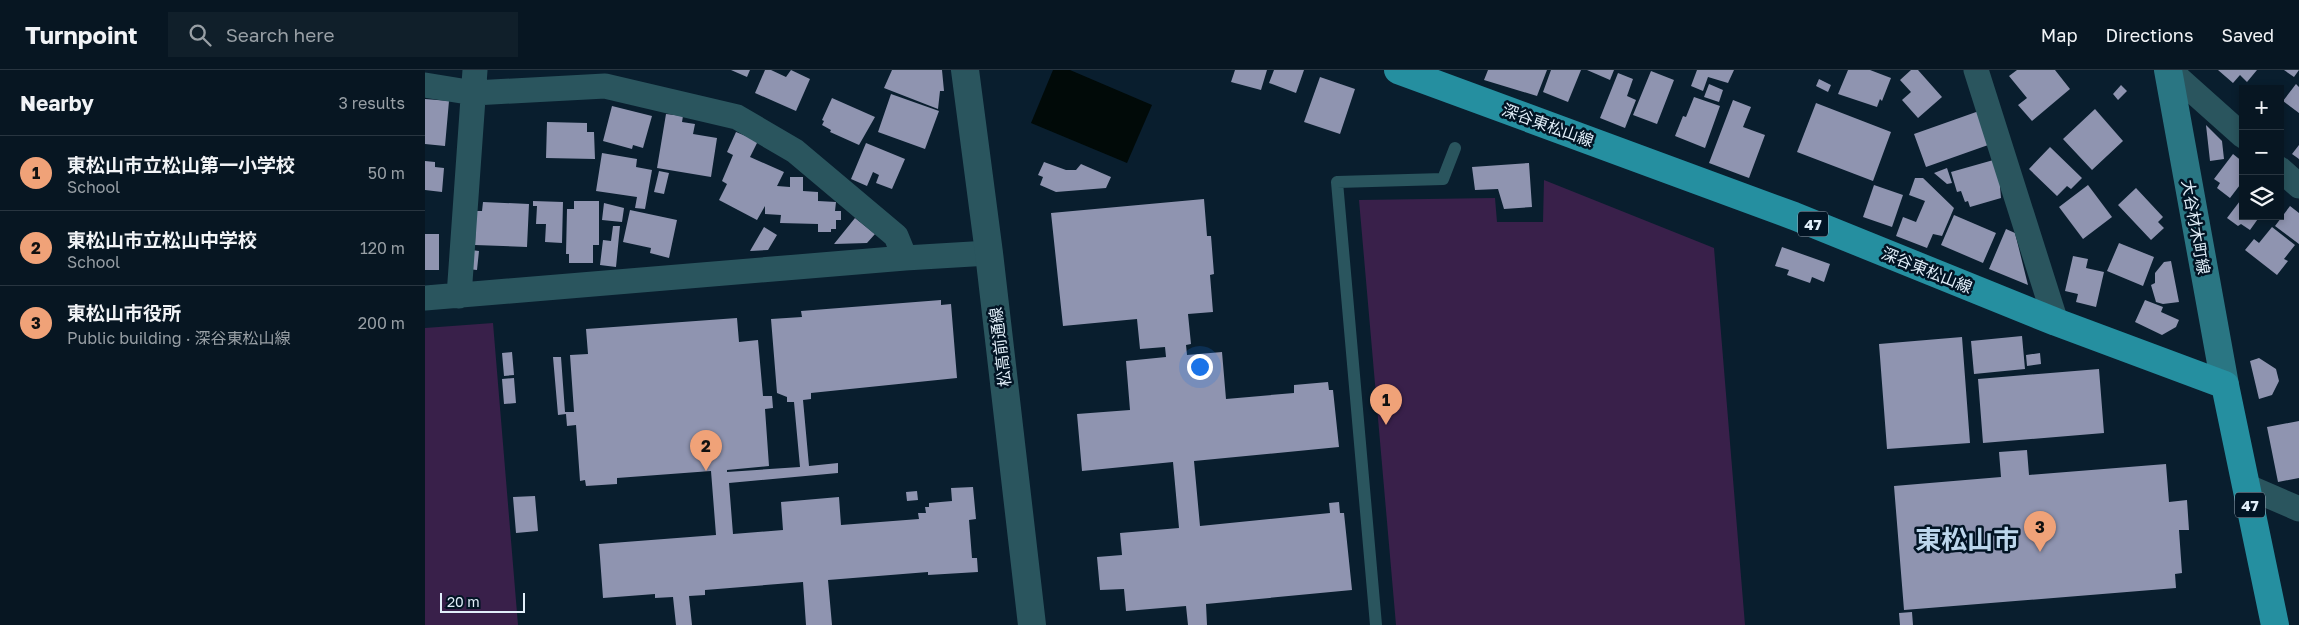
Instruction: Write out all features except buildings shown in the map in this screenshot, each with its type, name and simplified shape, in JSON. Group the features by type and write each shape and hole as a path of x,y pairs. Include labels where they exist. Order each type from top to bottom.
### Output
{"main road":[{"name":"深谷東松山線","path":"1398,70 1794,216 2056,322 2225,385"},
{"name":"大谷材木町線","path":"2169,70 2225,385"},
{"name":"47","path":"2225,385 2275,625"}],"street":[{"name":"松高前通線","path":"965,70 989,253 1032,625"},
{"path":"1976,70 2056,322"},
{"path":"2169,70 2239,132"},
{"path":"425,85 474,81 605,86 737,117 795,151 896,236 905,258"},
{"path":"459,296 474,81"},
{"path":"2284,173 2299,186"},
{"path":"425,298 905,258 989,253"},
{"path":"2246,486 2299,509"}],"lane":[{"path":"1376,625 1337,182 1443,179 1455,148"}],"shaded area":[{"path":"1053,70 1070,70 1152,105 1127,163 1031,123"},
{"path":"1544,180 1714,248 1745,625 1396,625 1359,200 1495,198 1497,222 1543,222"},
{"path":"493,323 518,625 425,625 425,328"}],"place":[{"name":"東松山市立松山第一小学校","path":"1386,425"},
{"name":"東松山市立松山中学校","path":"706,471"},
{"name":"東松山市役所","path":"2040,552"}],"district":[{"name":"東松山市","path":"1967,539"}]}
